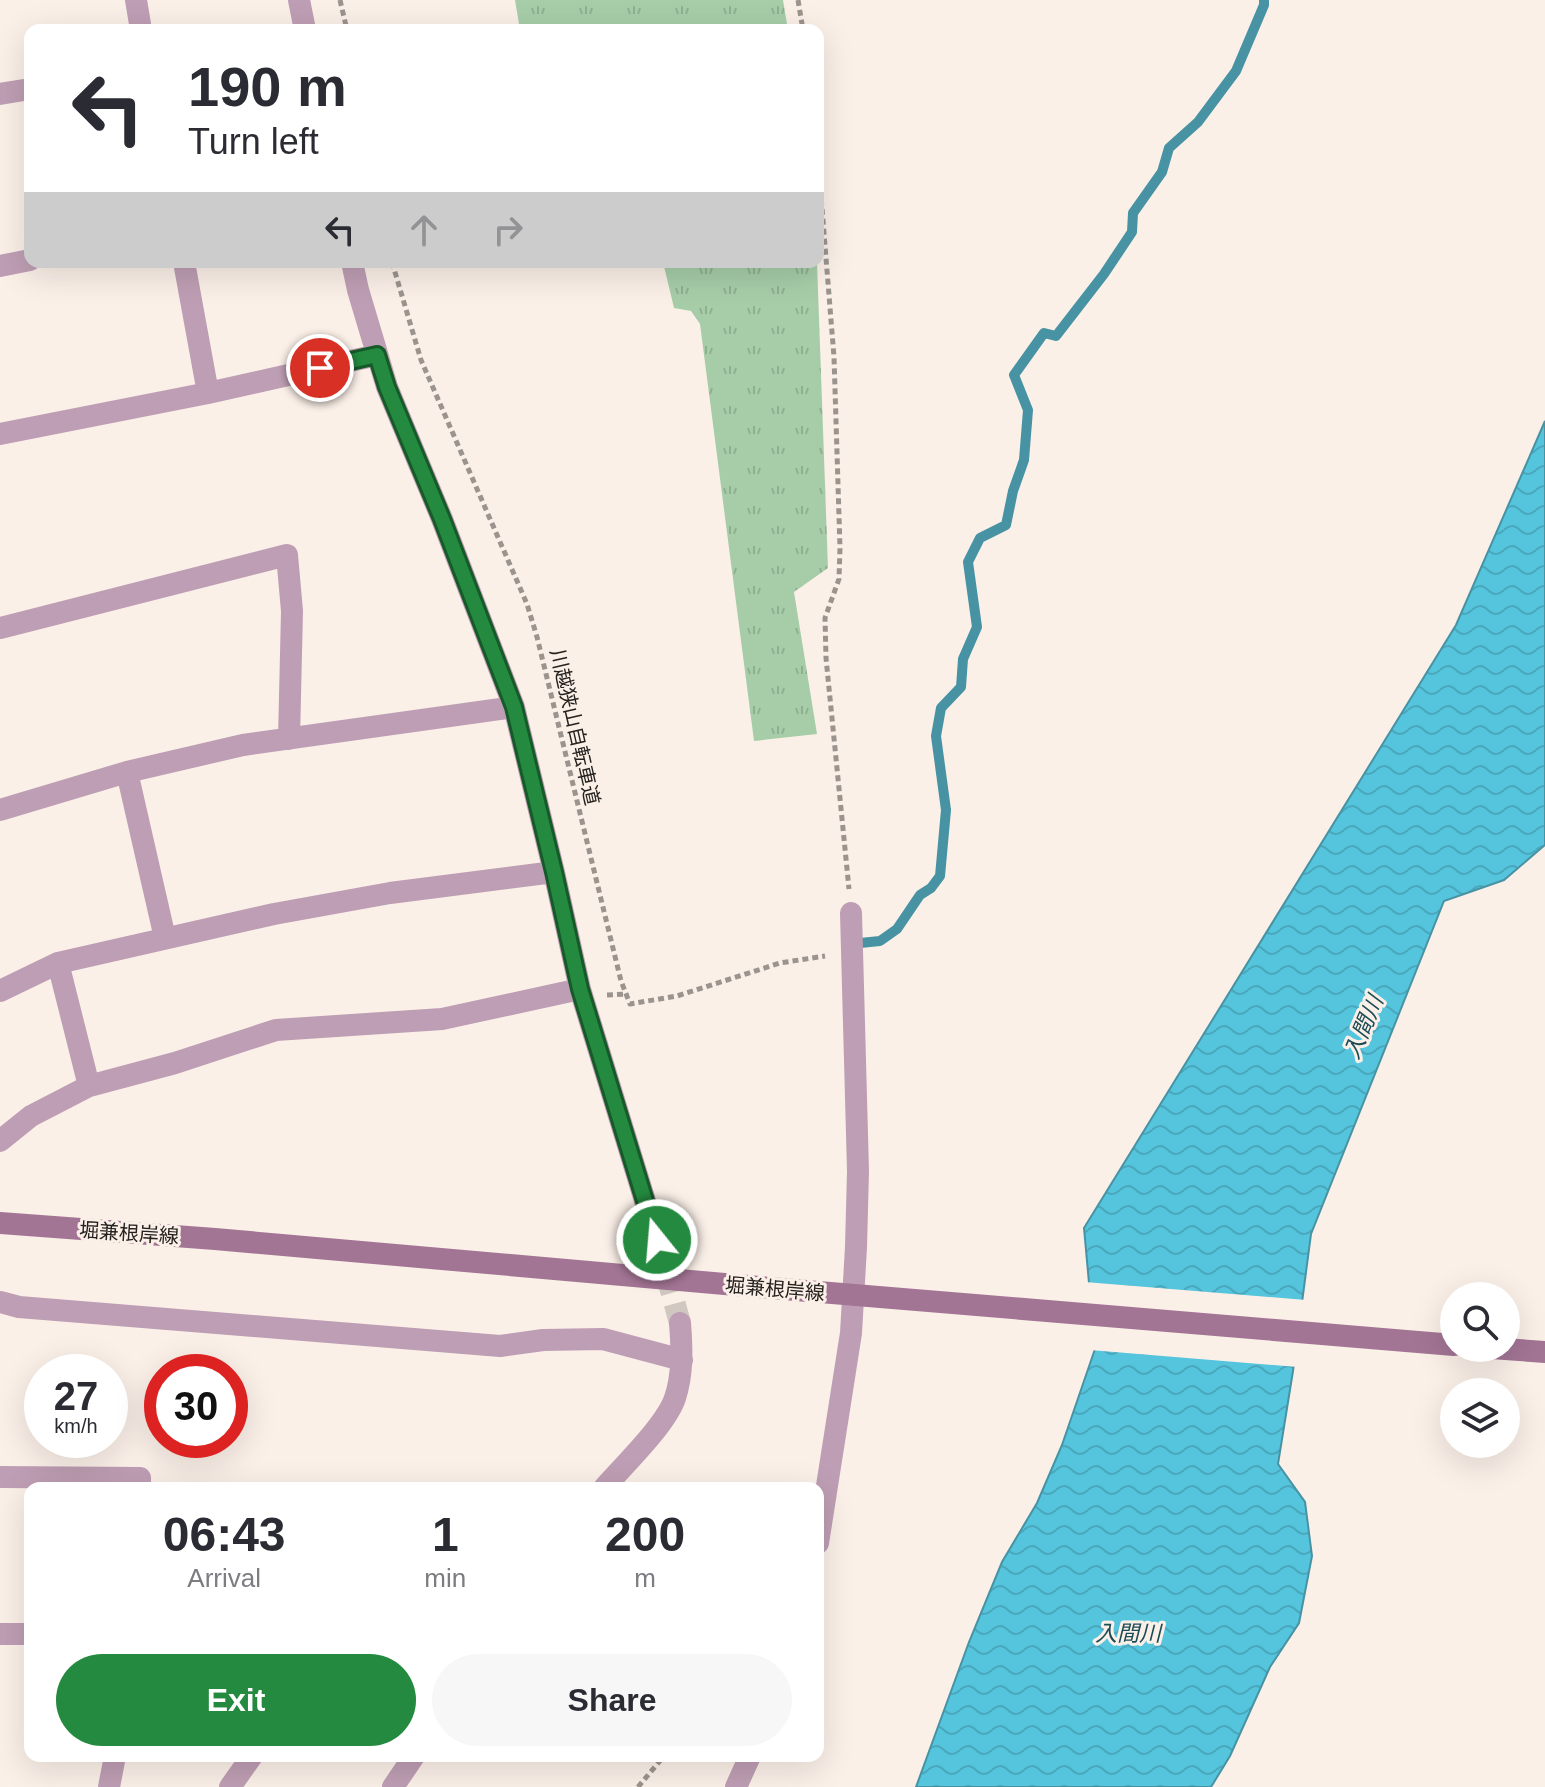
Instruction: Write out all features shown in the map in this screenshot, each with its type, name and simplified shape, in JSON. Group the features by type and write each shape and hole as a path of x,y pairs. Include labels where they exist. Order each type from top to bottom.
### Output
{"main road":[{"name":"堀兼根岸線","path":"0,1223 1440,1344"},
{"path":"1520,1350 1545,1352"}],"street":[{"path":"136,0 140,24"},
{"path":"299,0 304,24"},
{"path":"0,94 24,90"},
{"path":"0,266 24,261"},
{"path":"185,268 208,393"},
{"path":"353,268 387,387 442,519 514,707 580,989 657,1240"},
{"path":"0,434 208,393 377,355"},
{"path":"0,628 287,555 292,611 289,739"},
{"path":"0,810 127,772 243,745 514,707"},
{"path":"127,772 165,938"},
{"path":"0,991 58,963 274,914 390,893 554,872"},
{"path":"824,1505 851,1333 856,1247 858,1171 851,913"},
{"path":"58,963 89,1086"},
{"path":"0,1141 31,1116 89,1086 175,1063 276,1030 442,1019 580,989"},
{"path":"0,1302 19,1307 500,1346 543,1340 603,1339 682,1360"},
{"path":"609,1482 656,1428 674,1400 682,1360 680,1323"},
{"path":"0,1477 140,1478 140,1482"},
{"path":"0,1634 24,1634"},
{"path":"109,1787 114,1762"},
{"path":"230,1787 248,1762"},
{"path":"393,1787 410,1762"},
{"path":"736,1787 747,1762"}],"path":[{"path":"340,0 346,24"},
{"path":"798,0 802,24"},
{"path":"824,233 834,357 840,548 839,579 825,618 826,645 851,913"},
{"name":"川越狭山自転車道","path":"394,268 421,360 527,604 621,981 630,1004 677,996 780,963 825,956"},
{"path":"638,1787 659,1762"}],"green space":[{"path":"515,0 783,0 787,24 519,24"},
{"path":"664,268 817,268 828,568 794,592 817,734 754,741 700,324 691,311 674,308"}],"water":[{"name":"入間川","path":"1545,421 1545,845 1504,880 1444,901 1311,1234 1278,1464 1305,1502 1312,1556 1299,1623 1270,1667 1230,1756 1211,1787 916,1787 969,1642 1002,1562 1037,1503 1062,1445 1095,1349 1084,1228 1456,625"}],"pier":[{"path":"1085,1282 1306,1300 1298,1367 1090,1350"}],"waterway":[{"path":"860,943 880,941 897,929 920,895 931,888 940,876 946,810 936,736 941,708 961,687 963,659 977,627 968,562 980,538 1006,525 1024,460 1028,410 1014,375 1044,333 1056,336 1104,274 1132,232 1133,213 1162,172 1169,148 1198,122 1236,71 1264,0"}],"tunnel":[{"path":"657,1240 680,1323"}],"route":[{"path":"320,368 377,355 452,546 514,707 580,989 657,1240"}]}
